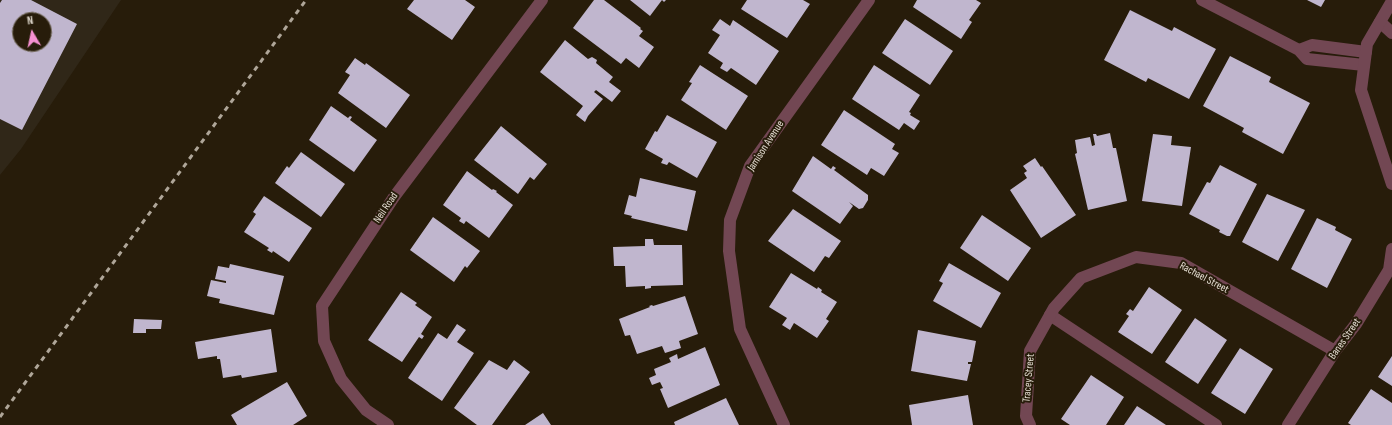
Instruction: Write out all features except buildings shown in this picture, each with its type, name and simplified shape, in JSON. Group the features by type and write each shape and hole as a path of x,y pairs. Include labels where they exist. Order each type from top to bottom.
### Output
{"street":[{"name":"Neil Road","path":"388,425 366,410 341,379 324,341 322,306 394,196 542,0"},
{"name":"Jamison Avenue","path":"784,425 740,329 729,251 730,220 750,166 868,0"},
{"path":"1206,1 1298,50 1307,59 1364,65"},
{"path":"1392,1 1367,44 1361,90 1392,184"},
{"path":"1380,22 1392,33"},
{"path":"1298,50 1312,45 1366,52"},
{"name":"Banes Street","path":"1288,425 1335,351 1356,324 1389,270 1392,249"},
{"name":"Rachael Street","path":"1051,313 1081,278 1136,257 1181,263 1335,351"},
{"path":"1051,313 1216,425"},
{"name":"Tracey Street","path":"1030,425 1026,416 1030,351 1051,313"}],"shaded area":[{"path":"0,0 121,0 21,149 0,175"}],"railway":[{"path":"0,417 306,0"}]}
